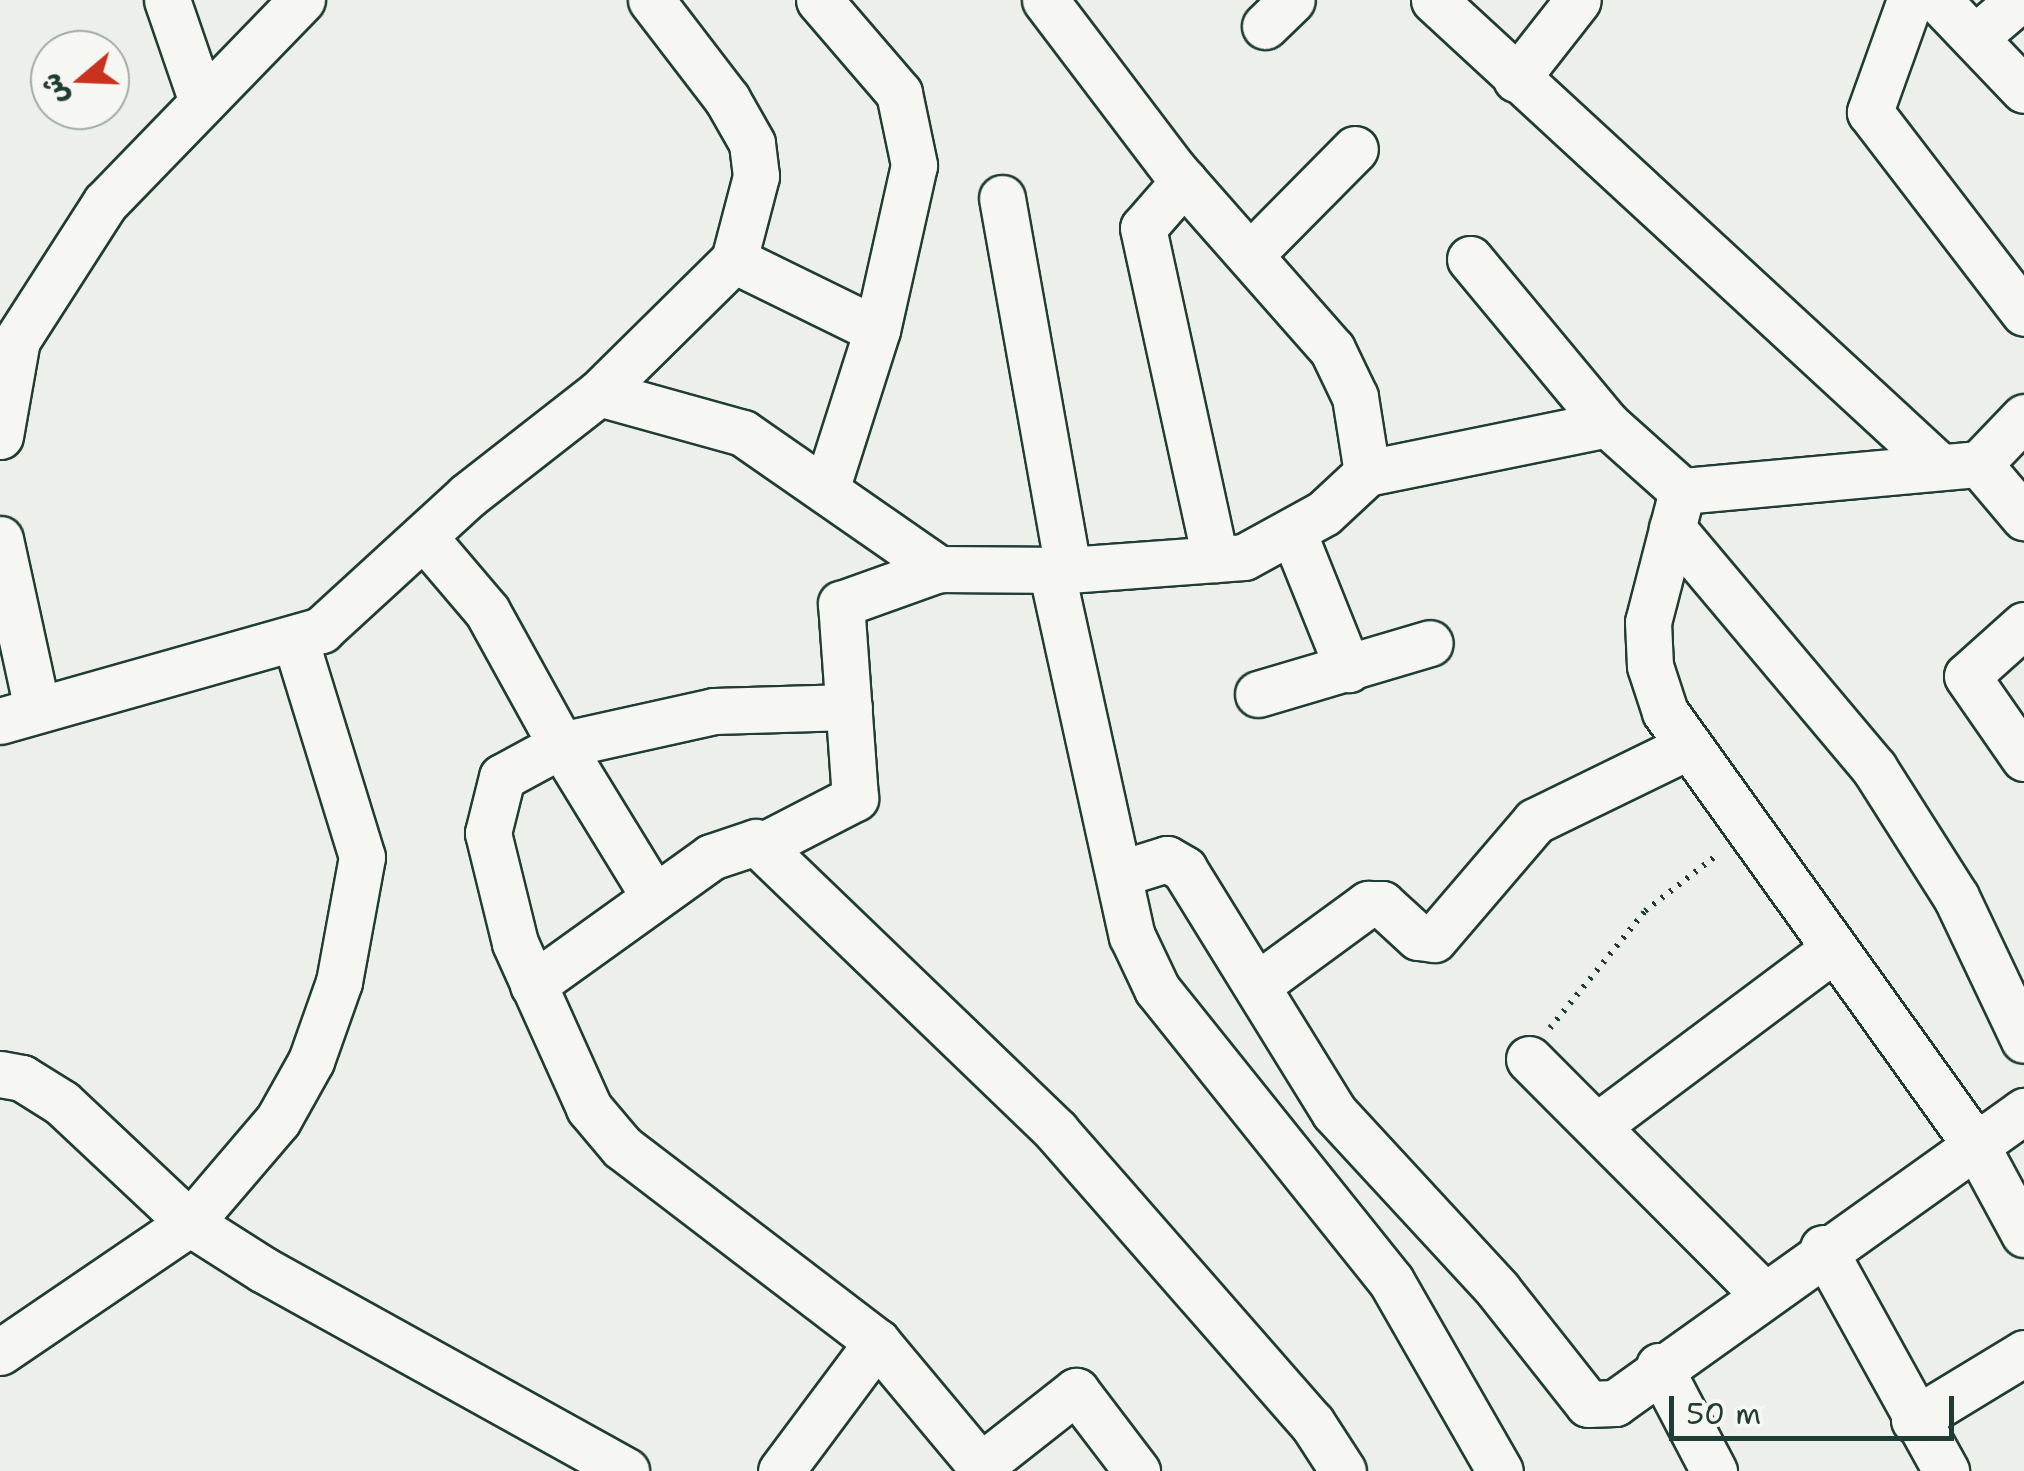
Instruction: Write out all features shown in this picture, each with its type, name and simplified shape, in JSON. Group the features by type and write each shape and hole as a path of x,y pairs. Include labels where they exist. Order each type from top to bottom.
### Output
{"street":[{"path":"167,0 201,99"},
{"path":"0,436 18,340 105,203 201,99 302,0"},
{"path":"0,539 19,714 321,630 424,537 599,393 734,260 756,176 752,144 651,0"},
{"path":"820,0 899,93 911,124 914,165 876,330 827,487"},
{"path":"1045,0 1184,181 1348,372 1367,473"},
{"path":"1434,0 1516,79 1959,465 2024,517"},
{"path":"1516,79 1578,0"},
{"path":"1978,35 2018,0"},
{"path":"2024,90 1978,35 1908,4 1870,112 2024,313"},
{"path":"1250,255 1354,149"},
{"path":"1184,181 1143,228 1215,559"},
{"path":"1002,198 1060,569 1132,936 1174,1018 1391,1281 1500,1471"},
{"path":"1470,259 1678,509 1874,768 1956,897 2024,1040"},
{"path":"734,260 876,330"},
{"path":"599,393 700,415 827,487 938,569"},
{"path":"1678,509 1959,465 2024,417"},
{"path":"762,846 855,798 842,604 938,569 1060,569 1244,557 1294,532 1367,473 1607,424"},
{"path":"1678,509 1648,622 1650,666 1685,748 1977,1147 2024,1234"},
{"path":"1294,532 1348,668"},
{"path":"424,537 487,611 561,745 653,895"},
{"path":"2024,625 1967,676 2024,758"},
{"path":"0,1352 190,1223 278,1120 311,1061 356,912 362,857 295,639"},
{"path":"1258,694 1430,643"},
{"path":"849,707 714,712 561,745 502,777 490,801 496,868 533,986 589,1108 622,1147 877,1342 984,1468 1076,1391 1138,1471"},
{"path":"1260,983 1368,904 1434,939 1535,820 1685,748"},
{"path":"533,986 653,895 743,840 762,846 1056,1131 1312,1423 1343,1471"},
{"path":"1122,873 1174,860 1260,983 1334,1112 1498,1290 1588,1404 1616,1403 1659,1366 1823,1248 1977,1147 2024,1111"},
{"path":"1597,1126 1832,950"},
{"path":"1529,1059 1762,1293"},
{"path":"0,1074 22,1078 62,1103 190,1223 626,1471"},
{"path":"1823,1248 1914,1420 1946,1471"},
{"path":"781,1471 877,1342"},
{"path":"1914,1420 2024,1353"},
{"path":"1659,1366 1714,1471"}],"path":[{"path":"1529,1059 1645,911 1747,834"}]}
